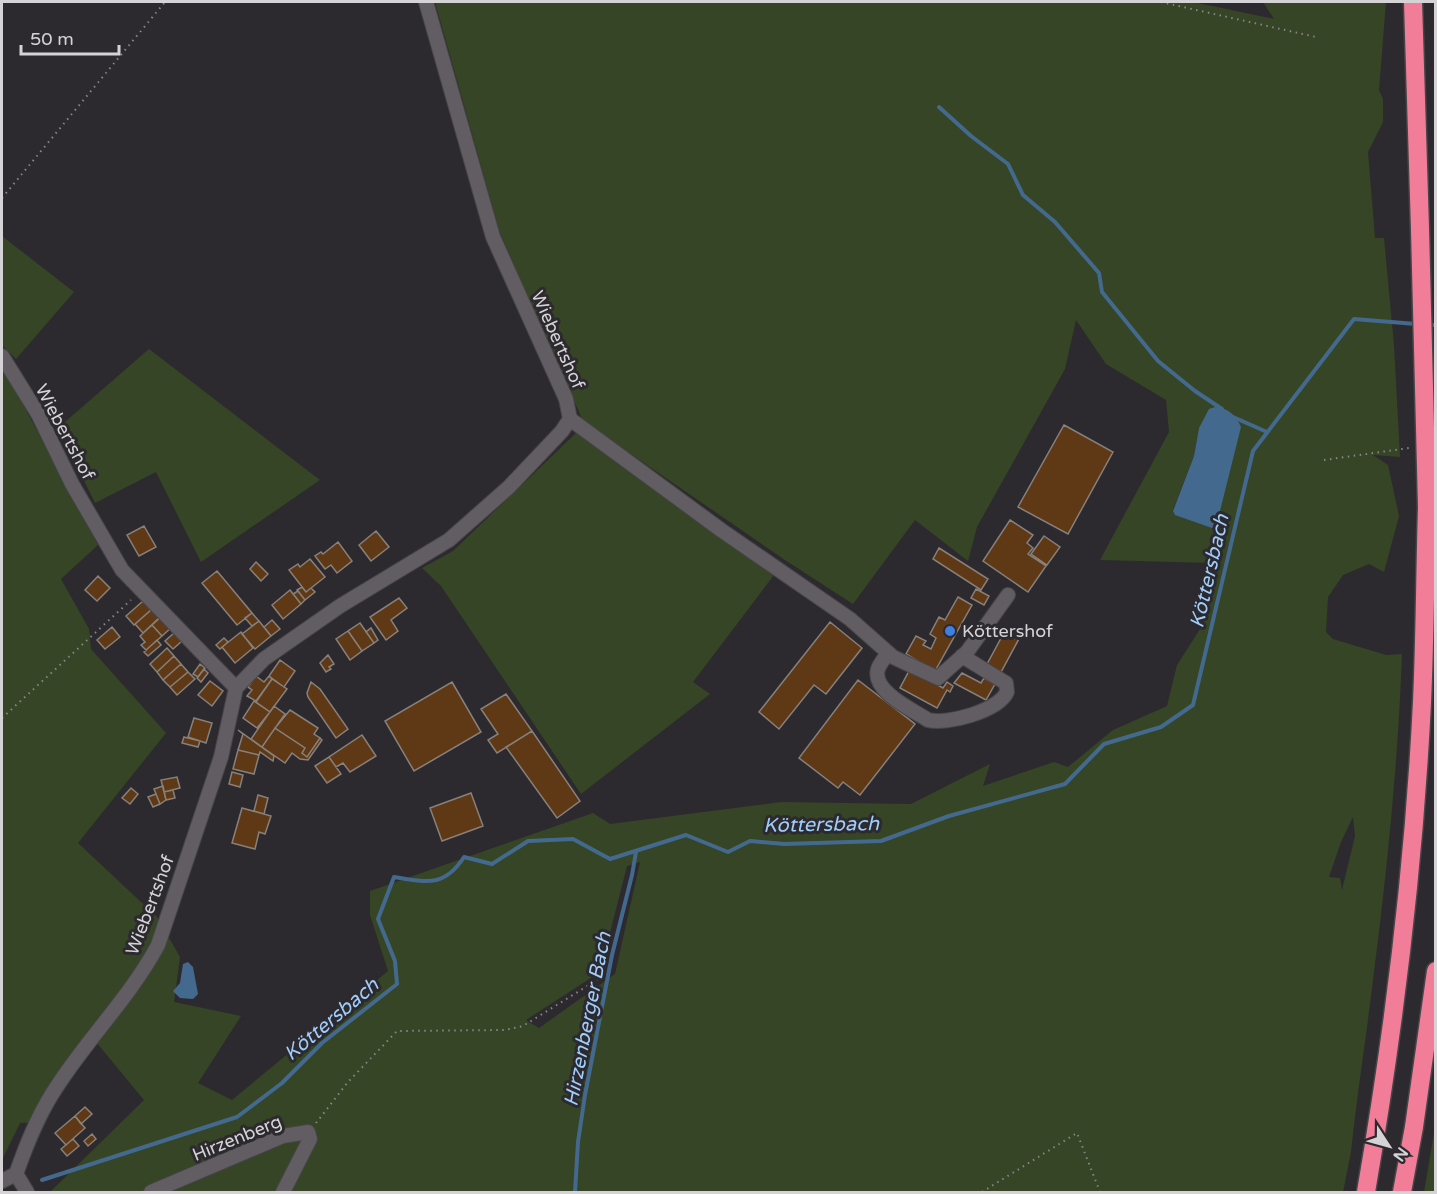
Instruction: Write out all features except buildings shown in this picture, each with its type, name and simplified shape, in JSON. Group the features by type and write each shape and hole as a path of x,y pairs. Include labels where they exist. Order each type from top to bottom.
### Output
{"highway":[{"path":"1366,1192 1392,1026 1411,854 1422,703 1426,507 1413,2"},
{"path":"1402,1192 1414,1127 1436,971"}],"street":[{"name":"Wiebertshof","path":"16,1174 34,1126 52,1094 146,968 158,945 221,758 236,688 264,658 340,606 449,540 509,487 562,431 570,419 566,399 493,237 426,2"},
{"name":"Wiebertshof","path":"2,356 38,414 72,484 122,570 236,688"},
{"path":"570,419 721,530 850,619 888,653 938,678 962,656 1008,595"},
{"path":"888,653 878,668 878,681 882,688 895,700 934,722 967,716 996,704 1007,692 1006,683 962,656"},
{"name":"Hirzenberg","path":"151,1192 283,1136 308,1132 310,1139 283,1192"},
{"path":"2,1181 16,1174 27,1192"}],"path":[{"path":"2,198 165,2"},
{"path":"1161,2 1316,37"},
{"path":"1324,460 1411,448"},
{"path":"2,718 142,590"},
{"path":"308,1132 321,1119 348,1082 397,1031 505,1030 523,1026 597,980"},
{"path":"982,1192 1077,1133 1100,1192"}],"green space":[{"path":"435,2 1193,2 1274,19 1263,2 1386,2 1379,90 1383,99 1383,122 1368,152 1375,238 1384,238 1394,345 1400,457 1373,455 1388,465 1399,516 1384,572 1369,564 1343,575 1328,597 1326,632 1333,639 1386,655 1402,654 1395,777 1383,899 1351,1152 1343,1192 50,1192 144,1100 96,1042 43,1122 20,1123 2,1160 2,365 98,545 61,579 89,629 91,649 166,733 78,843 157,917 180,957 174,1002 241,1016 198,1083 232,1100 388,971 370,915 370,891 593,813 610,824 781,802 911,804 990,764 983,786 1054,762 1068,767 1113,730 1167,706 1177,665 1200,629 1212,563 1100,560 1169,432 1166,400 1106,364 1076,320 1065,369 977,527 968,561 915,520 853,604 583,421 500,233","holes":["1237,417 1175,515 1173,510 1194,456 1199,428","1353,817 1355,836 1342,890 1340,878 1329,877 1341,842","640,862 615,974 539,1028 526,1020 600,972 627,866"]},
{"path":"2,236 74,292 16,359 2,345"},
{"path":"149,349 320,480 201,562 156,472 95,503 58,428"},
{"path":"577,432 774,575 693,682 710,694 581,794 441,586 422,568 453,551"},
{"path":"1435,1127 1435,1192 1424,1192"}],"water":[{"path":"1215,407 1231,413 1241,427 1216,527 1212,528 1175,515 1173,511 1194,456 1199,428 1209,409"},
{"path":"188,962 193,967 198,994 193,999 180,998 173,991 180,983 183,964"}],"waterway":[{"path":"939,107 971,136 1008,164 1023,195 1055,222 1099,273 1102,292 1158,361 1222,409"},
{"name":"Köttersbach","path":"42,1180 237,1117 282,1083 322,1043 397,984 395,961 378,919 394,877 425,881 442,878 457,867 464,857 492,864 528,841 573,839 610,859 686,835 728,852 750,841 784,844 881,841 949,816 1065,784 1104,744 1161,727 1193,705 1253,451 1354,319 1416,324"},
{"name":"Köttersbach","path":"1427,325 1436,325"},
{"path":"1233,417 1267,432"},
{"name":"Hirzenberger Bach","path":"575,1192 578,1142 585,1095 612,955 636,852"}],"place":[{"name":"Köttershof","path":"950,631"}]}
